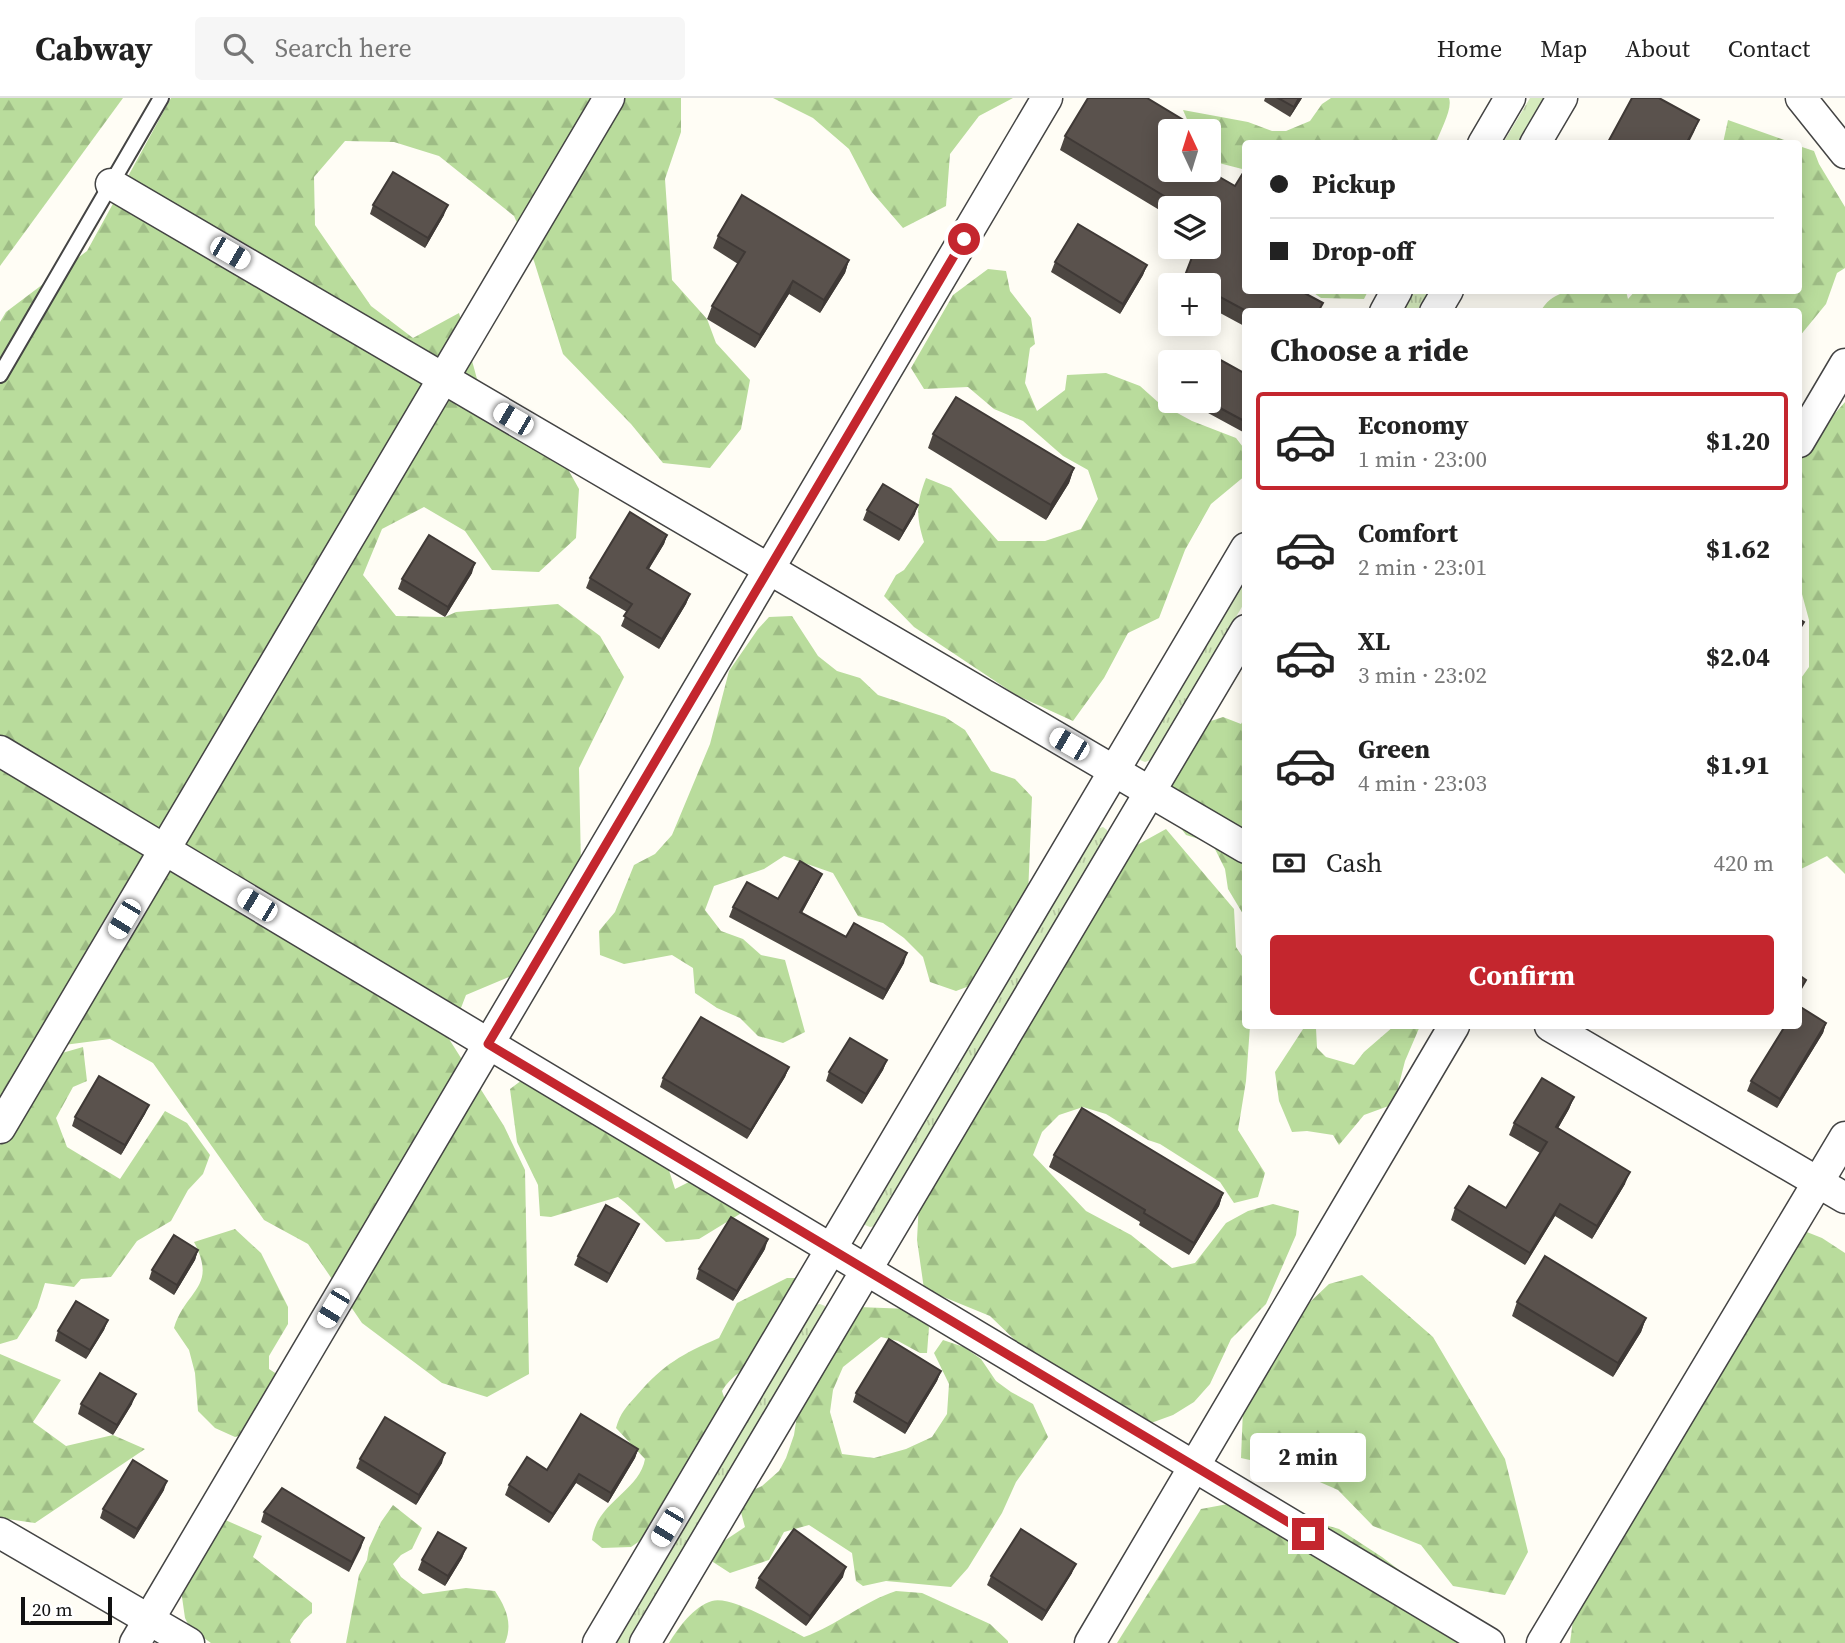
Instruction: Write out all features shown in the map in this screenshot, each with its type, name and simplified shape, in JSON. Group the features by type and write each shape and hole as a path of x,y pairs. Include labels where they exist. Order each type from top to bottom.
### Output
{"street":[{"path":"0,1128 609,98"},
{"path":"141,1631 1047,98"},
{"path":"1485,140 1510,98"},
{"path":"1537,140 1562,98"},
{"path":"1801,98 1845,153"},
{"path":"111,184 1242,846"},
{"path":"1802,437 1845,364"},
{"path":"598,1643 1242,555"},
{"path":"645,1643 1242,637"},
{"path":"0,751 1489,1643"},
{"path":"1090,1643 1452,1029"},
{"path":"1555,1029 1845,1198"},
{"path":"1542,1643 1845,1136"},
{"path":"0,1533 141,1631 188,1643"}],"lane":[{"path":"0,374 161,98"}],"green space":[{"path":"0,98 123,98 0,266"},
{"path":"171,98 681,98 681,132 665,179 672,280 707,319 716,343 750,380 741,429 710,468 663,463 631,424 563,354 534,261 514,216 439,156 394,142 345,141 314,177 315,225 371,306 413,338 459,313 477,379 554,444 579,489 576,538 539,572 492,570 465,531 424,507 382,529 363,575 396,616 445,617 456,612 558,604 600,636 624,677 579,768 582,916 556,957 466,995 449,1039 504,1126 525,1170 529,1374 487,1397 442,1383 362,1323 308,1244 264,1220 153,1063 110,1039 64,1045 55,1055 83,1047 87,1081 73,1087 56,1118 67,1147 120,1179 165,1111 187,1123 210,1155 203,1174 188,1190 171,1221 137,1241 111,1277 81,1279 74,1287 45,1283 37,1308 17,1339 0,1344 0,1145 18,1120 0,1106 0,322 6,312 87,251"},
{"path":"773,98 1013,98 979,116 950,154 946,206 903,228 871,191 849,149 813,118"},
{"path":"1331,98 1449,98 1450,103 1437,140 1242,140 1242,169 1222,164 1222,119 1187,119 1183,110 1248,122 1272,131 1286,131 1310,121 1322,104"},
{"path":"1530,98 1544,98 1519,140 1505,140"},
{"path":"1728,120 1785,140 1724,140"},
{"path":"1802,147 1814,151 1845,207 1845,268 1837,273 1826,304 1802,333 1802,308 1543,308 1562,294 1627,294 1628,299 1632,294 1802,294"},
{"path":"988,269 1006,271 1010,291 1031,318 1035,344 1030,348 1025,383 1037,411 1065,390 1067,375 1106,373 1140,386 1158,402 1158,413 1177,413 1236,438 1242,446 1242,478 1211,504 1185,550 1159,618 1128,633 1104,678 1073,721 1016,695 914,627 884,596 896,575 904,570 924,542 918,510 926,478 951,488 998,541 1045,541 1081,529 1098,499 1088,470 1063,456 1023,421 994,409 968,387 924,389 911,368 953,295"},
{"path":"1315,294 1366,294 1364,299 1321,298"},
{"path":"1413,294 1428,294 1419,308 1405,308"},
{"path":"1845,402 1845,874 1827,856 1802,868 1802,677 1809,667 1809,620 1802,594 1802,451"},
{"path":"1242,583 1242,607 1151,760 1140,760 1140,754"},
{"path":"792,616 818,656 837,671 860,678 878,695 945,717 965,730 991,771 1015,779 1032,797 1028,895 980,982 956,991 930,982 923,957 904,938 883,923 858,916 833,873 784,856 764,869 714,886 705,910 721,931 743,939 761,955 785,960 805,1032 783,1043 758,1036 740,1018 717,1008 695,993 693,968 672,955 624,964 600,955 599,931 615,912 634,865 655,854 672,835 710,744 729,671 769,617"},
{"path":"1223,717 1241,724 1242,912 1228,889 1225,869 1212,843 1186,835 1153,791 1205,723"},
{"path":"1103,827 1107,830 1107,836 876,1226 865,1225 865,1219 1097,829"},
{"path":"1166,829 1234,909 1236,947 1242,956 1242,1029 1250,1029 1246,1081 1238,1130 1265,1173 1258,1197 1234,1203 1220,1182 1106,1114 1083,1107 1059,1115 1042,1132 1033,1155 1086,1211 1131,1235 1172,1268 1195,1263 1226,1223 1248,1211 1273,1204 1299,1211 1296,1235 1266,1304 1231,1339 1210,1384 1194,1402 1173,1415 1151,1423 1126,1420 1043,1367 990,1316 924,1289 917,1240 919,1202 1110,860"},
{"path":"1303,1029 1316,1029 1317,1048 1326,1057 1354,1065 1364,1052 1391,1029 1419,1029 1405,1061 1394,1104 1364,1115 1339,1145 1333,1135 1292,1132 1279,1101 1275,1072"},
{"path":"526,1077 663,1152 675,1189 697,1178 748,1209 699,1239 666,1242 618,1197 551,1217 540,1216 538,1185 517,1142 510,1089"},
{"path":"1784,1223 1822,1238 1845,1253 1845,1643 1570,1643 1574,1612"},
{"path":"235,1229 261,1253 288,1307 288,1324 269,1356 269,1369 283,1378 253,1432 235,1437 215,1428 198,1411 195,1373 189,1350 174,1328 201,1279 201,1257 194,1242"},
{"path":"1362,1275 1433,1337 1505,1459 1528,1552 1505,1595 1453,1586 1421,1545 1373,1526 1338,1490 1290,1469 1241,1458 1243,1409 1290,1321 1329,1284"},
{"path":"787,1278 795,1278 785,1332 773,1348 736,1375 722,1391 730,1415 660,1527 631,1547 602,1548 592,1540 595,1527 609,1506 635,1480 645,1459 616,1428 624,1410 665,1368 684,1355 719,1338 737,1303"},
{"path":"815,1305 825,1306 825,1312 629,1643 615,1643"},
{"path":"858,1307 910,1309 929,1327 927,1353 920,1353 898,1341 881,1337 843,1367 833,1390 830,1412 842,1454 874,1458 906,1449 932,1437 947,1414 949,1384 934,1353 943,1340 964,1347 981,1359 996,1381 1033,1404 1048,1437 1016,1482 1002,1513 968,1568 951,1587 886,1581 863,1586 856,1581 852,1553 809,1525 784,1532 769,1560 730,1573 713,1562 715,1547 745,1527 739,1505 747,1493 762,1486 779,1471 794,1435 799,1402"},
{"path":"0,1354 61,1380 33,1422 66,1446 113,1435 145,1449 35,1523 0,1518"},
{"path":"1244,1501 1339,1529 1382,1557 1495,1643 1117,1643 1201,1509"},
{"path":"393,1505 422,1528 412,1549 401,1555 393,1564 401,1577 423,1594 466,1588 495,1591 507,1616 505,1643 346,1643 359,1575 381,1522"},
{"path":"223,1519 262,1536 253,1557 312,1603 312,1613 290,1640 291,1643 211,1643 190,1628 185,1618 181,1590"},
{"path":"896,1591 922,1593 990,1624 1008,1643 669,1643 693,1613 712,1601 721,1600 745,1607 804,1637"}],"building":[{"path":"1088,98 1147,98 1182,119 1158,119 1158,182 1222,182 1222,179 1235,186 1242,175 1242,294 1306,294 1323,303 1320,308 1242,309 1221,297 1221,273 1186,273 1191,259 1221,259 1221,196 1164,196 1065,136"},
{"path":"1278,98 1299,98 1294,107"},
{"path":"1632,98 1659,98 1699,120 1688,140 1609,140"},
{"path":"393,172 448,205 428,238 373,205"},
{"path":"742,195 849,260 824,300 793,281 760,335 712,306 745,252 718,236"},
{"path":"1078,224 1147,265 1123,304 1055,262"},
{"path":"1221,360 1242,372 1242,420 1221,409"},
{"path":"956,397 1074,468 1051,505 933,434"},
{"path":"883,484 918,505 903,531 867,510"},
{"path":"630,512 667,535 647,568 690,594 662,639 624,616 632,604 590,578"},
{"path":"429,535 475,563 448,607 402,579"},
{"path":"800,861 822,874 800,912 846,937 854,923 907,953 886,990 733,907 747,882 778,899"},
{"path":"1802,1008 1826,1023 1780,1099 1751,1081 1783,1029 1802,1029"},
{"path":"701,1017 789,1067 751,1130 663,1078"},
{"path":"850,1038 887,1060 866,1094 829,1072"},
{"path":"99,1076 149,1105 125,1145 75,1117"},
{"path":"1542,1078 1574,1097 1556,1127 1630,1172 1597,1226 1560,1204 1530,1253 1455,1208 1469,1186 1506,1208 1547,1142 1514,1123"},
{"path":"1082,1108 1223,1193 1194,1243 1054,1155"},
{"path":"606,1205 639,1224 610,1274 578,1256"},
{"path":"731,1217 768,1239 737,1291 699,1269"},
{"path":"174,1235 198,1250 177,1285 152,1270"},
{"path":"1545,1256 1646,1318 1618,1363 1517,1302"},
{"path":"76,1301 108,1320 90,1350 58,1331"},
{"path":"889,1339 941,1371 908,1424 856,1393"},
{"path":"100,1373 136,1394 117,1425 81,1404"},
{"path":"581,1414 638,1449 611,1493 579,1474 553,1514 509,1485 527,1457 547,1470"},
{"path":"385,1417 445,1453 419,1495 360,1459"},
{"path":"133,1460 167,1481 137,1529 103,1509"},
{"path":"282,1488 364,1538 352,1562 264,1512"},
{"path":"794,1529 846,1567 810,1616 759,1578"},
{"path":"1021,1529 1076,1564 1046,1611 991,1576"},
{"path":"438,1532 466,1548 448,1576 422,1560"}],"route":[{"path":"964,239 488,1044 1308,1534"}]}
